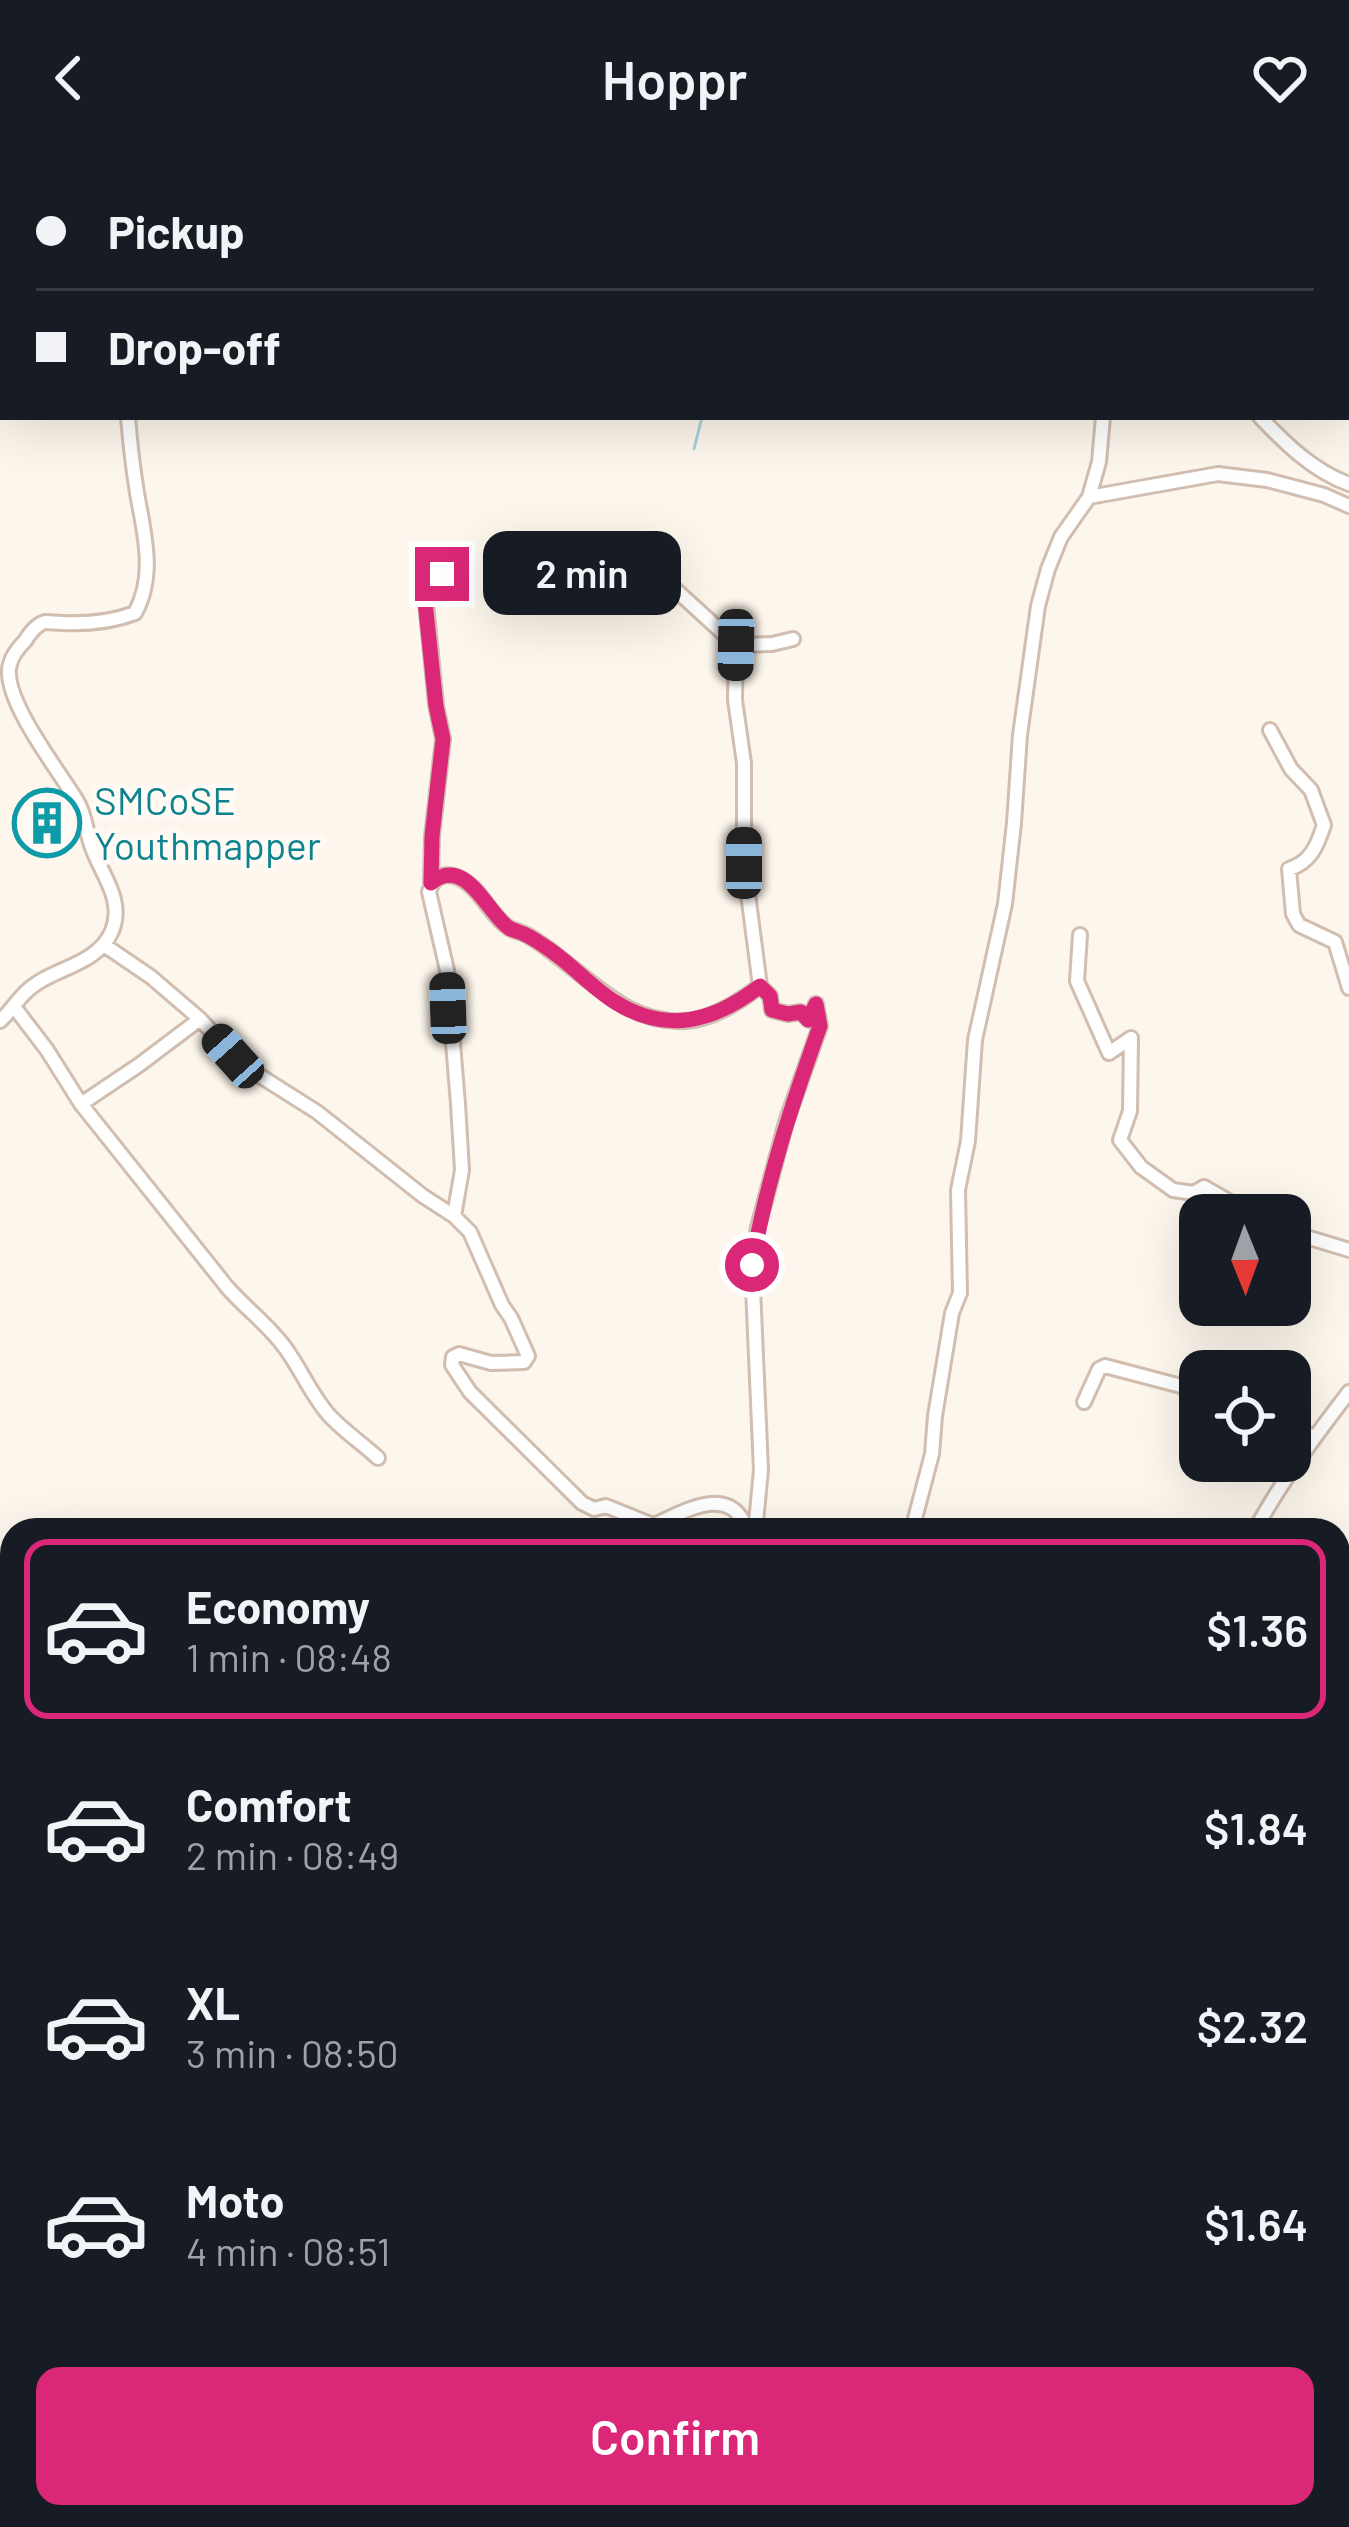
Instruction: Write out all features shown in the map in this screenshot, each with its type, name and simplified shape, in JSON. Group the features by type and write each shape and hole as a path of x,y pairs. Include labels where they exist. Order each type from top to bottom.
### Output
{"street":[{"path":"0,1021 24,994 104,945 116,914 112,889 91,846 81,806 36,739 11,692 8,675 20,646 45,622 115,621 135,613 142,600 148,574 145,534 128,420"},
{"path":"915,1518 932,1454 952,1313 960,1293 958,1190 968,1141 975,1040 1010,870 1020,735 1038,606 1061,537 1089,497 1099,462 1103,420"},
{"path":"1263,420 1313,465 1349,484"},
{"path":"1089,497 1218,474 1267,480 1349,506"},
{"path":"586,587 654,570 736,645 793,639"},
{"path":"454,1216 462,1169 458,1104 447,970 430,904 443,739 424,592 428,582 455,573"},
{"path":"736,645 735,700 744,763 744,863 760,986 770,996 772,1010 801,1012 808,1020 816,1004 820,1026 786,1122 752,1265 761,1470 756,1518"},
{"path":"1270,730 1291,769 1311,790 1324,825 1316,849 1303,865 1289,869 1294,914 1299,925 1335,943 1349,988"},
{"path":"431,883 447,875 460,878 508,928 524,933 616,1003 646,1015 689,1021 714,1015 760,986"},
{"path":"1080,935 1077,981 1109,1053 1131,1037 1130,1111 1120,1141 1141,1167 1173,1190 1195,1193 1204,1187 1216,1194"},
{"path":"104,945 151,976 241,1064 317,1112 470,1232 528,1356 524,1362 491,1363 455,1355 452,1365 470,1392 582,1503 594,1509 606,1505 630,1518"},
{"path":"15,1008 81,1104 227,1287 288,1352 330,1417 378,1458"},
{"path":"81,1104 200,1019"},
{"path":"1311,1238 1349,1250"},
{"path":"1084,1402 1099,1369 1105,1366 1179,1385"},
{"path":"1263,1518 1349,1392"},
{"path":"669,1518 711,1503 732,1507 743,1518"}],"waterway":[{"path":"694,449 701,420"}],"place":[{"name":"SMCoSE Youthmapper","path":"47,823"}],"route":[{"path":"442,574 428,582 424,592 443,739 431,883 447,875 460,878 508,928 524,933 616,1003 646,1015 689,1021 714,1015 760,986 770,996 772,1010 801,1012 808,1020 816,1004 819,1010 820,1026 786,1122 752,1265"}]}
